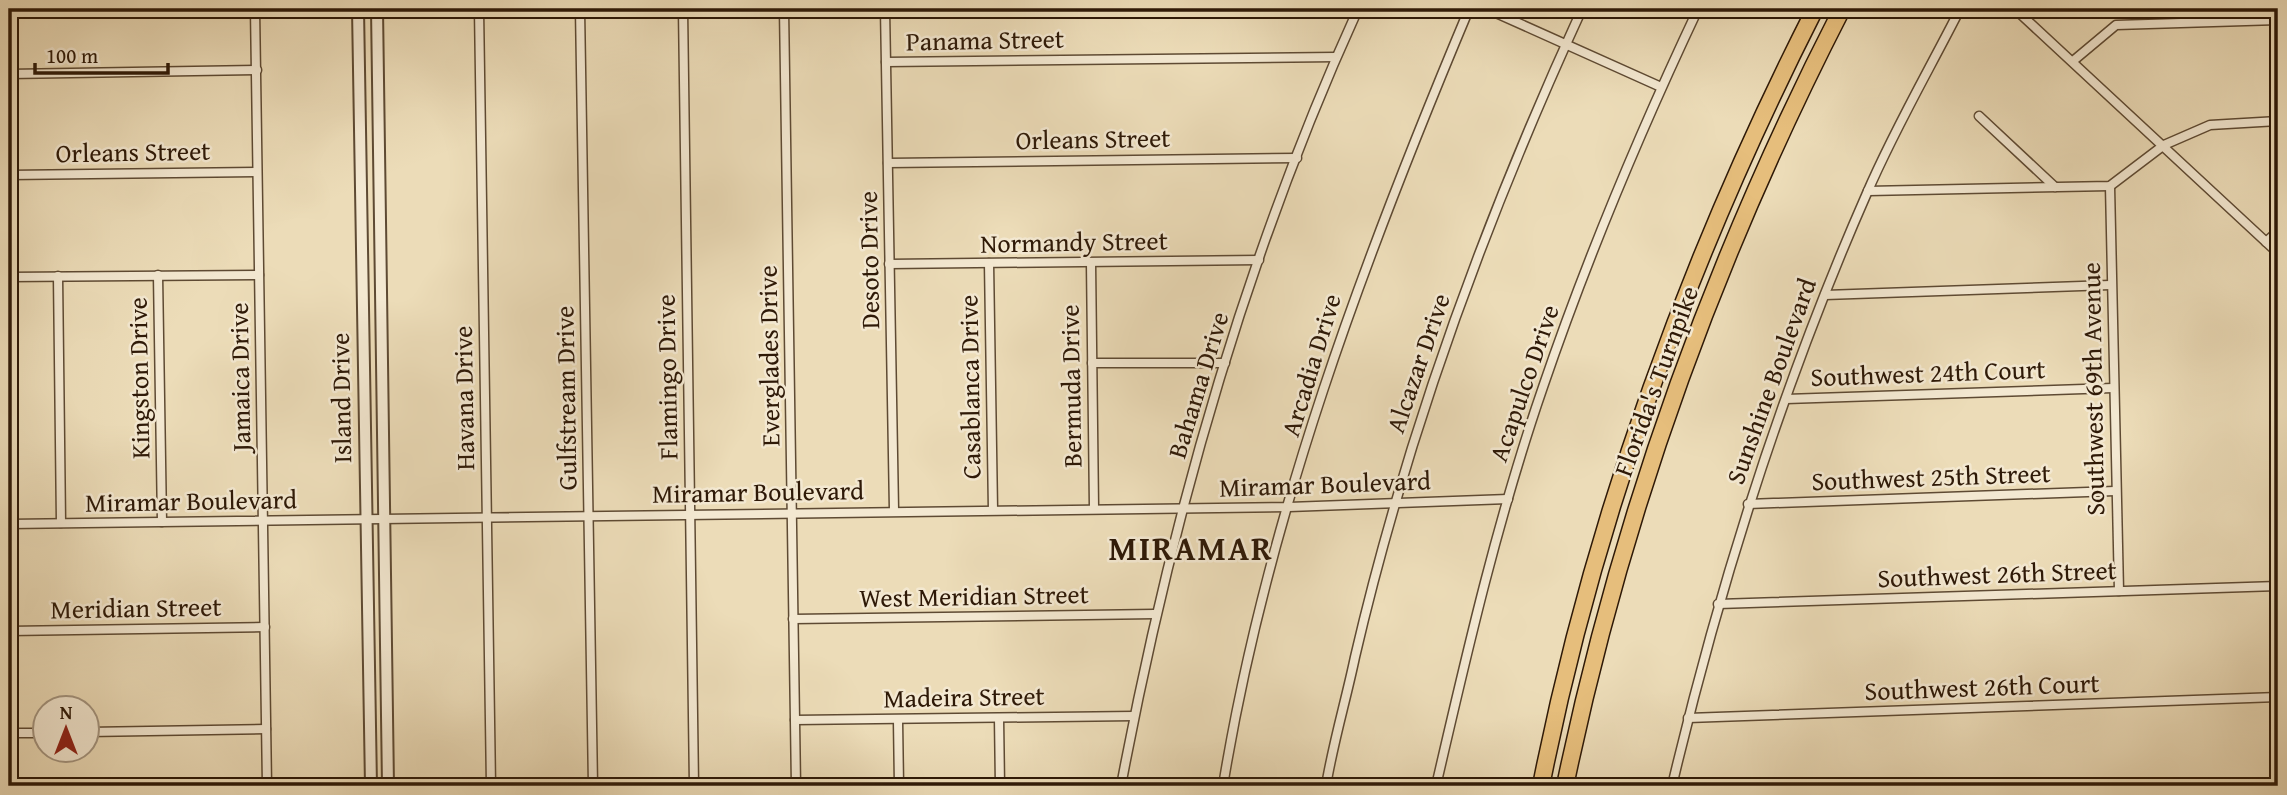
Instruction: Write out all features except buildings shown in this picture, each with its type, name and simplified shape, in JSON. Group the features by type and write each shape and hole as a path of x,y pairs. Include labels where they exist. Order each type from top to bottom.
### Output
{"highway":[{"name":"Florida's Turnpike","path":"1541,786 1589,590 1651,394 1724,205 1815,9"},
{"name":"Florida's Turnpike","path":"1565,786 1614,589 1672,402 1747,209 1842,9"}],"street":[{"name":"Jamaica Drive","path":"256,9 267,786"},
{"name":"Island Drive","path":"358,9 371,786"},
{"name":"Island Drive","path":"377,9 388,786"},
{"name":"Havana Drive","path":"479,9 491,786"},
{"name":"Gulfstream Drive","path":"580,9 593,786"},
{"name":"Flamingo Drive","path":"683,9 694,786"},
{"name":"Everglades Drive","path":"784,9 796,786"},
{"name":"Desoto Drive","path":"886,9 894,510"},
{"name":"Bahama Drive","path":"1121,786 1155,614 1225,363 1297,158 1336,57 1358,9"},
{"name":"Arcadia Drive","path":"1223,786 1261,606 1344,325 1398,178 1469,9"},
{"path":"1487,9 1661,87"},
{"name":"Alcazar Drive","path":"1326,786 1366,613 1395,503 1441,351 1497,204 1582,9"},
{"name":"Acapulco Drive","path":"1436,786 1482,586 1543,386 1618,186 1698,9"},
{"name":"Sunshine Boulevard","path":"1672,786 1718,604 1748,504 1786,399 1868,191 1960,9"},
{"path":"2015,9 2278,253"},
{"path":"2073,61 2116,25 2278,20"},
{"name":"Panama Street","path":"886,62 1336,57"},
{"path":"9,74 257,70"},
{"path":"1979,116 2054,187"},
{"path":"1868,191 2110,186 2164,145 2210,125 2278,121"},
{"name":"Orleans Street","path":"888,163 1297,158"},
{"name":"Orleans Street","path":"9,175 257,172"},
{"name":"Southwest 69th Avenue","path":"2110,186 2110,285 2119,591"},
{"path":"2266,242 2278,231"},
{"name":"Normandy Street","path":"889,264 1259,260"},
{"name":"Casablanca Drive","path":"989,263 993,510"},
{"name":"Bermuda Drive","path":"1091,263 1094,509"},
{"name":"Kingston Drive","path":"158,275 162,522"},
{"path":"9,277 260,275"},
{"path":"58,276 61,523"},
{"path":"1825,295 2110,285"},
{"path":"1092,363 1225,363"},
{"name":"Southwest 24th Court","path":"1786,399 2113,388"},
{"name":"Southwest 25th Street","path":"1748,504 2115,491"},
{"name":"Miramar Boulevard","path":"9,524 792,514 894,510 1289,507 1507,499"},
{"name":"Southwest 26th Street","path":"1718,604 2278,586"},
{"name":"West Meridian Street","path":"793,619 1155,614"},
{"name":"Meridian Street","path":"9,631 265,627"},
{"name":"Southwest 26th Court","path":"1688,718 2278,697"},
{"name":"Madeira Street","path":"795,720 1134,716"},
{"path":"999,718 1000,786"},
{"path":"898,720 899,786"},
{"path":"102,732 266,729"},
{"path":"9,733 32,733"}],"district":[{"name":"MIRAMAR","path":"1191,548"}]}
